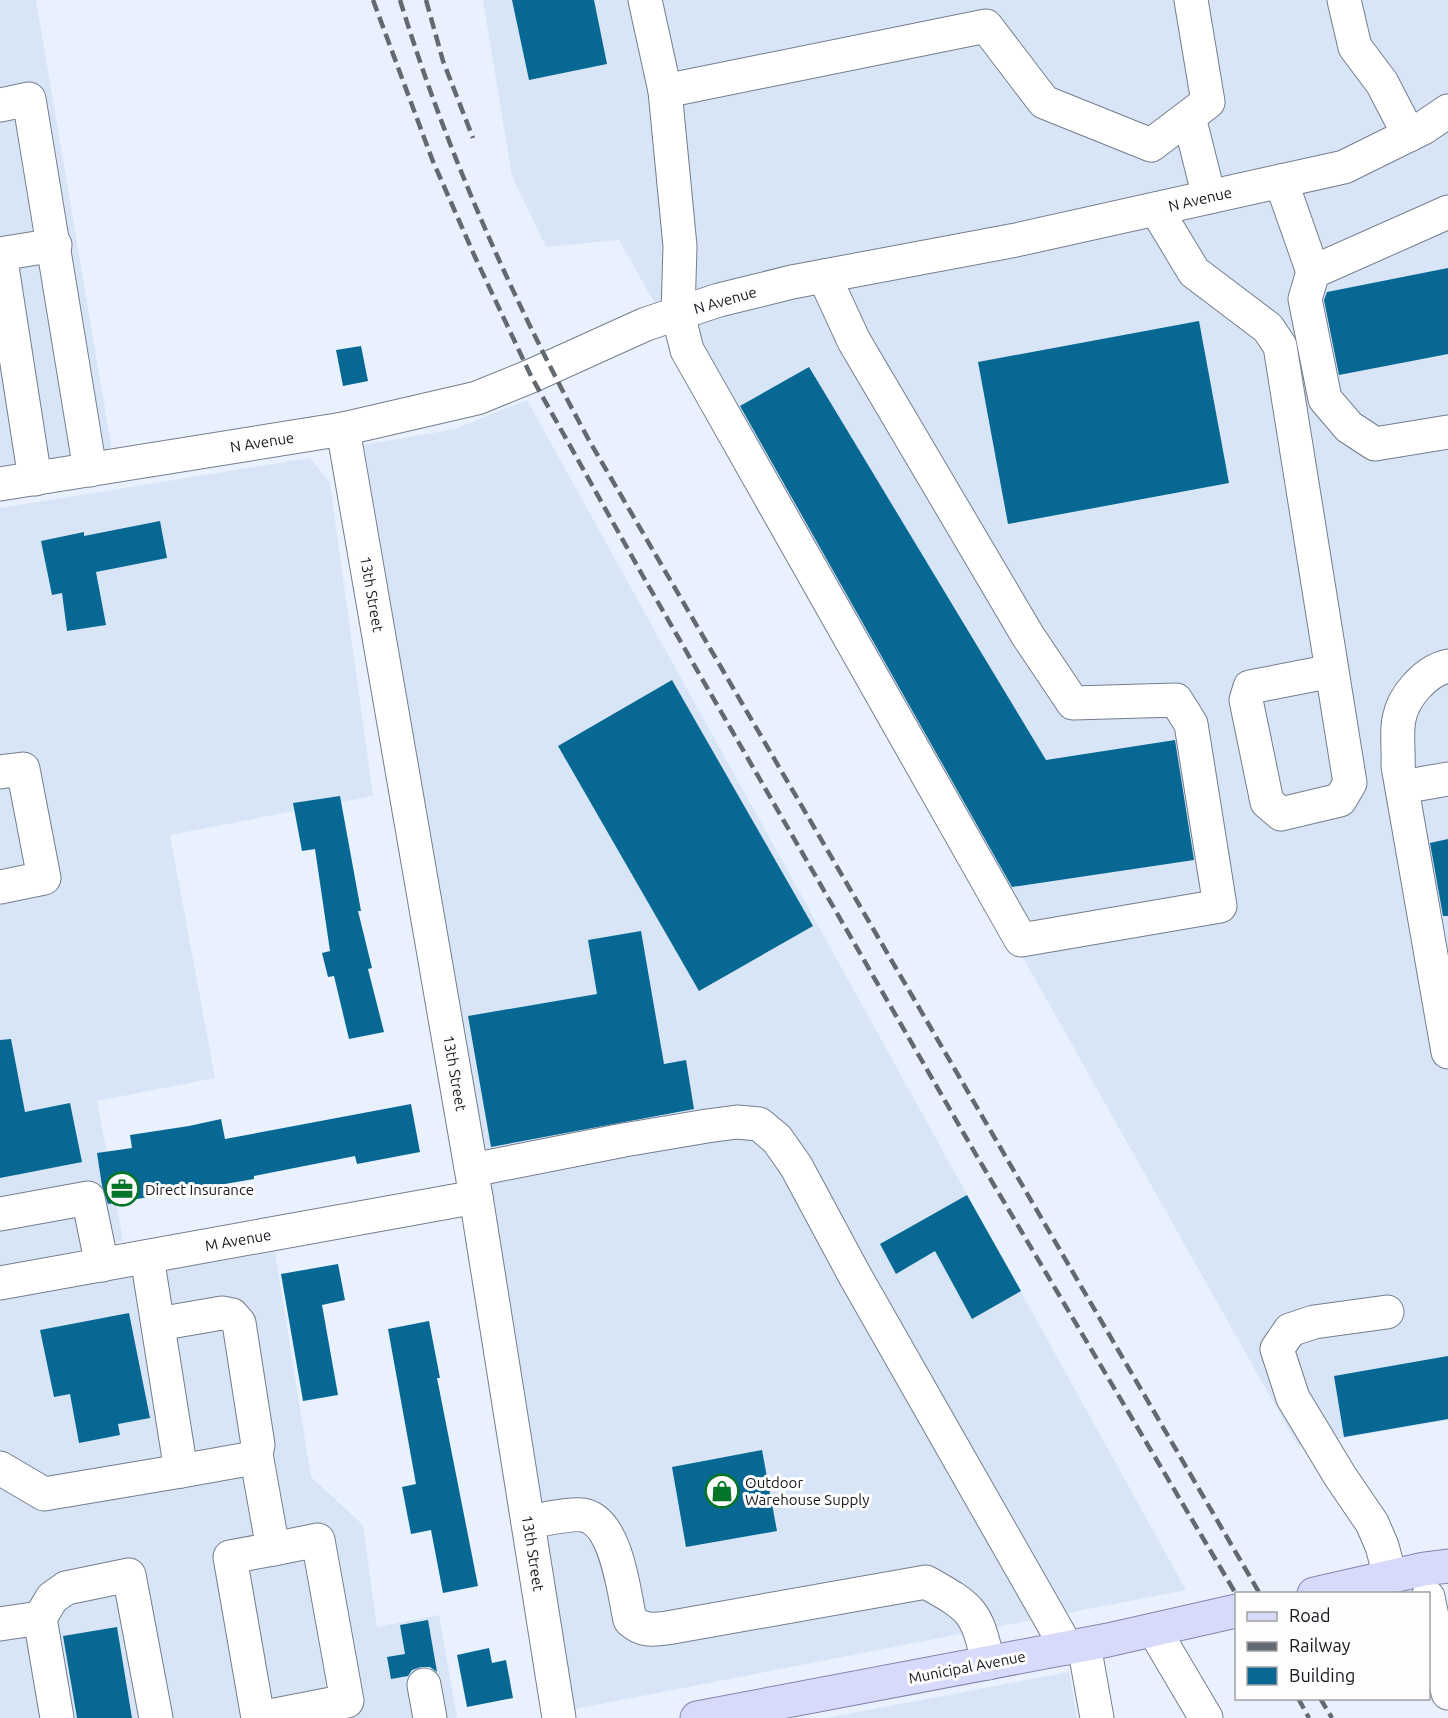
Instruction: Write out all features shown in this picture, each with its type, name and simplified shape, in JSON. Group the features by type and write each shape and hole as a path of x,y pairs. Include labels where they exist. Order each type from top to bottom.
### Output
{"main road":[{"path":"1318,1592 1390,1576 1432,1581"},
{"name":"Municipal Avenue","path":"697,1718 988,1664 1235,1611"}],"street":[{"path":"645,0 665,91 680,246 678,314 687,350 1021,940 1220,906 1191,724 1176,700 1073,703 1028,636 854,341 824,276"},
{"path":"665,91 986,26 1044,102 1151,145 1209,102 1191,0"},
{"path":"1344,0 1355,47 1382,83 1409,135"},
{"path":"0,105 29,99 55,244 90,470"},
{"name":"N Avenue","path":"0,484 343,429 477,398 646,324 719,300 824,276 1016,240 1344,167 1409,135 1448,111"},
{"path":"1189,117 1209,197"},
{"path":"1281,181 1313,272 1305,299 1326,399 1349,428 1375,444 1448,432"},
{"path":"1156,209 1194,272 1268,328 1280,345 1332,671"},
{"path":"1313,272 1448,213"},
{"path":"35,479 0,254 55,244"},
{"name":"13th Street","path":"343,429 474,1183 559,1718"},
{"path":"1448,666 1425,678 1411,692 1399,718 1398,766 1448,1052"},
{"path":"0,772 23,769 44,878 0,887"},
{"path":"1402,787 1448,779"},
{"name":"M Avenue","path":"0,1282 147,1257 474,1183 624,1140 737,1122 759,1124 777,1140 796,1166 854,1274 1076,1646"},
{"path":"0,1214 88,1198 102,1265"},
{"path":"147,1257 181,1471"},
{"path":"1387,1312 1298,1327 1290,1330 1277,1349 1293,1398 1340,1476 1372,1523 1382,1546 1390,1576"},
{"path":"158,1324 222,1313 232,1315 239,1323 258,1444 256,1454 273,1549"},
{"path":"0,1468 44,1494 248,1459 256,1454"},
{"path":"528,1522 583,1515 596,1521 604,1529 614,1551 630,1620 637,1626 650,1630 659,1629 926,1582 962,1602 972,1613 982,1638 988,1664"},
{"path":"318,1540 347,1701 259,1718 230,1557 318,1540"},
{"path":"57,1718 40,1618 52,1598 66,1588 129,1575 156,1718"},
{"path":"1432,1581 1448,1693"},
{"path":"0,1624 40,1618"},
{"path":"1154,1629 1206,1718"},
{"path":"1076,1646 1097,1718"},
{"path":"424,1685 430,1718"}],"shaded area":[{"path":"0,0 36,0 114,462 0,482"},
{"path":"483,0 1448,0 1448,1420 1298,1446 619,240 546,247 512,176"},
{"path":"527,400 1186,1590 575,1709 364,445 455,429"},
{"path":"310,458 330,483 373,796 170,835 215,1078 97,1101 123,1241 0,1267 0,508"},
{"path":"275,1252 311,1477 363,1525 377,1627 439,1615 457,1718 0,1718 0,1297"},
{"path":"1069,1672 1077,1718 826,1718"}],"building":[{"path":"512,0 594,0 607,64 529,80"},
{"path":"1448,268 1448,354 1339,375 1324,300 1327,292"},
{"path":"1199,321 1229,483 1008,524 978,362"},
{"path":"361,346 368,381 343,386 336,350"},
{"path":"809,367 1046,760 1175,740 1194,860 1012,887 740,406"},
{"path":"160,521 167,558 96,572 106,625 67,631 62,593 52,595 41,541 84,532 84,536"},
{"path":"672,680 813,926 699,991 558,746"},
{"path":"340,796 361,911 358,911 372,968 368,969 384,1032 349,1039 334,976 328,977 322,953 330,951 315,849 302,851 293,803"},
{"path":"1448,839 1448,916 1443,916 1430,843"},
{"path":"641,931 664,1064 686,1060 694,1109 491,1147 468,1016 597,994 588,940"},
{"path":"11,1039 25,1112 70,1103 82,1162 0,1178 0,1040"},
{"path":"411,1104 420,1152 357,1164 355,1156 254,1176 254,1179 108,1204 102,1186 97,1153 132,1148 130,1135 221,1119 225,1139"},
{"path":"967,1195 1021,1291 972,1319 935,1251 896,1274 880,1244"},
{"path":"338,1264 345,1300 322,1305 338,1395 303,1401 281,1274"},
{"path":"129,1313 150,1418 118,1424 120,1435 79,1443 70,1394 54,1397 40,1330"},
{"path":"429,1321 440,1378 437,1378 478,1586 443,1593 431,1530 411,1534 402,1487 416,1484 388,1329"},
{"path":"1448,1356 1448,1419 1344,1437 1334,1376"},
{"path":"762,1450 777,1531 686,1547 672,1467"},
{"path":"428,1620 437,1672 430,1667 421,1667 412,1670 408,1676 391,1679 387,1657 405,1654 400,1625"},
{"path":"117,1627 132,1718 77,1718 63,1636"},
{"path":"489,1648 492,1663 506,1660 513,1698 467,1707 457,1655"}],"railway":[{"path":"373,0 432,159 531,376 644,578 975,1153 1235,1592"},
{"path":"400,0 439,114 484,226 534,335 590,442 1259,1592"},
{"path":"426,0 443,61 473,138"},
{"path":"1299,1700 1309,1718"},
{"path":"1321,1700 1332,1718"}],"place":[{"name":"Direct Insurance","path":"122,1189"},
{"name":"Outdoor Warehouse Supply","path":"722,1491"}]}
